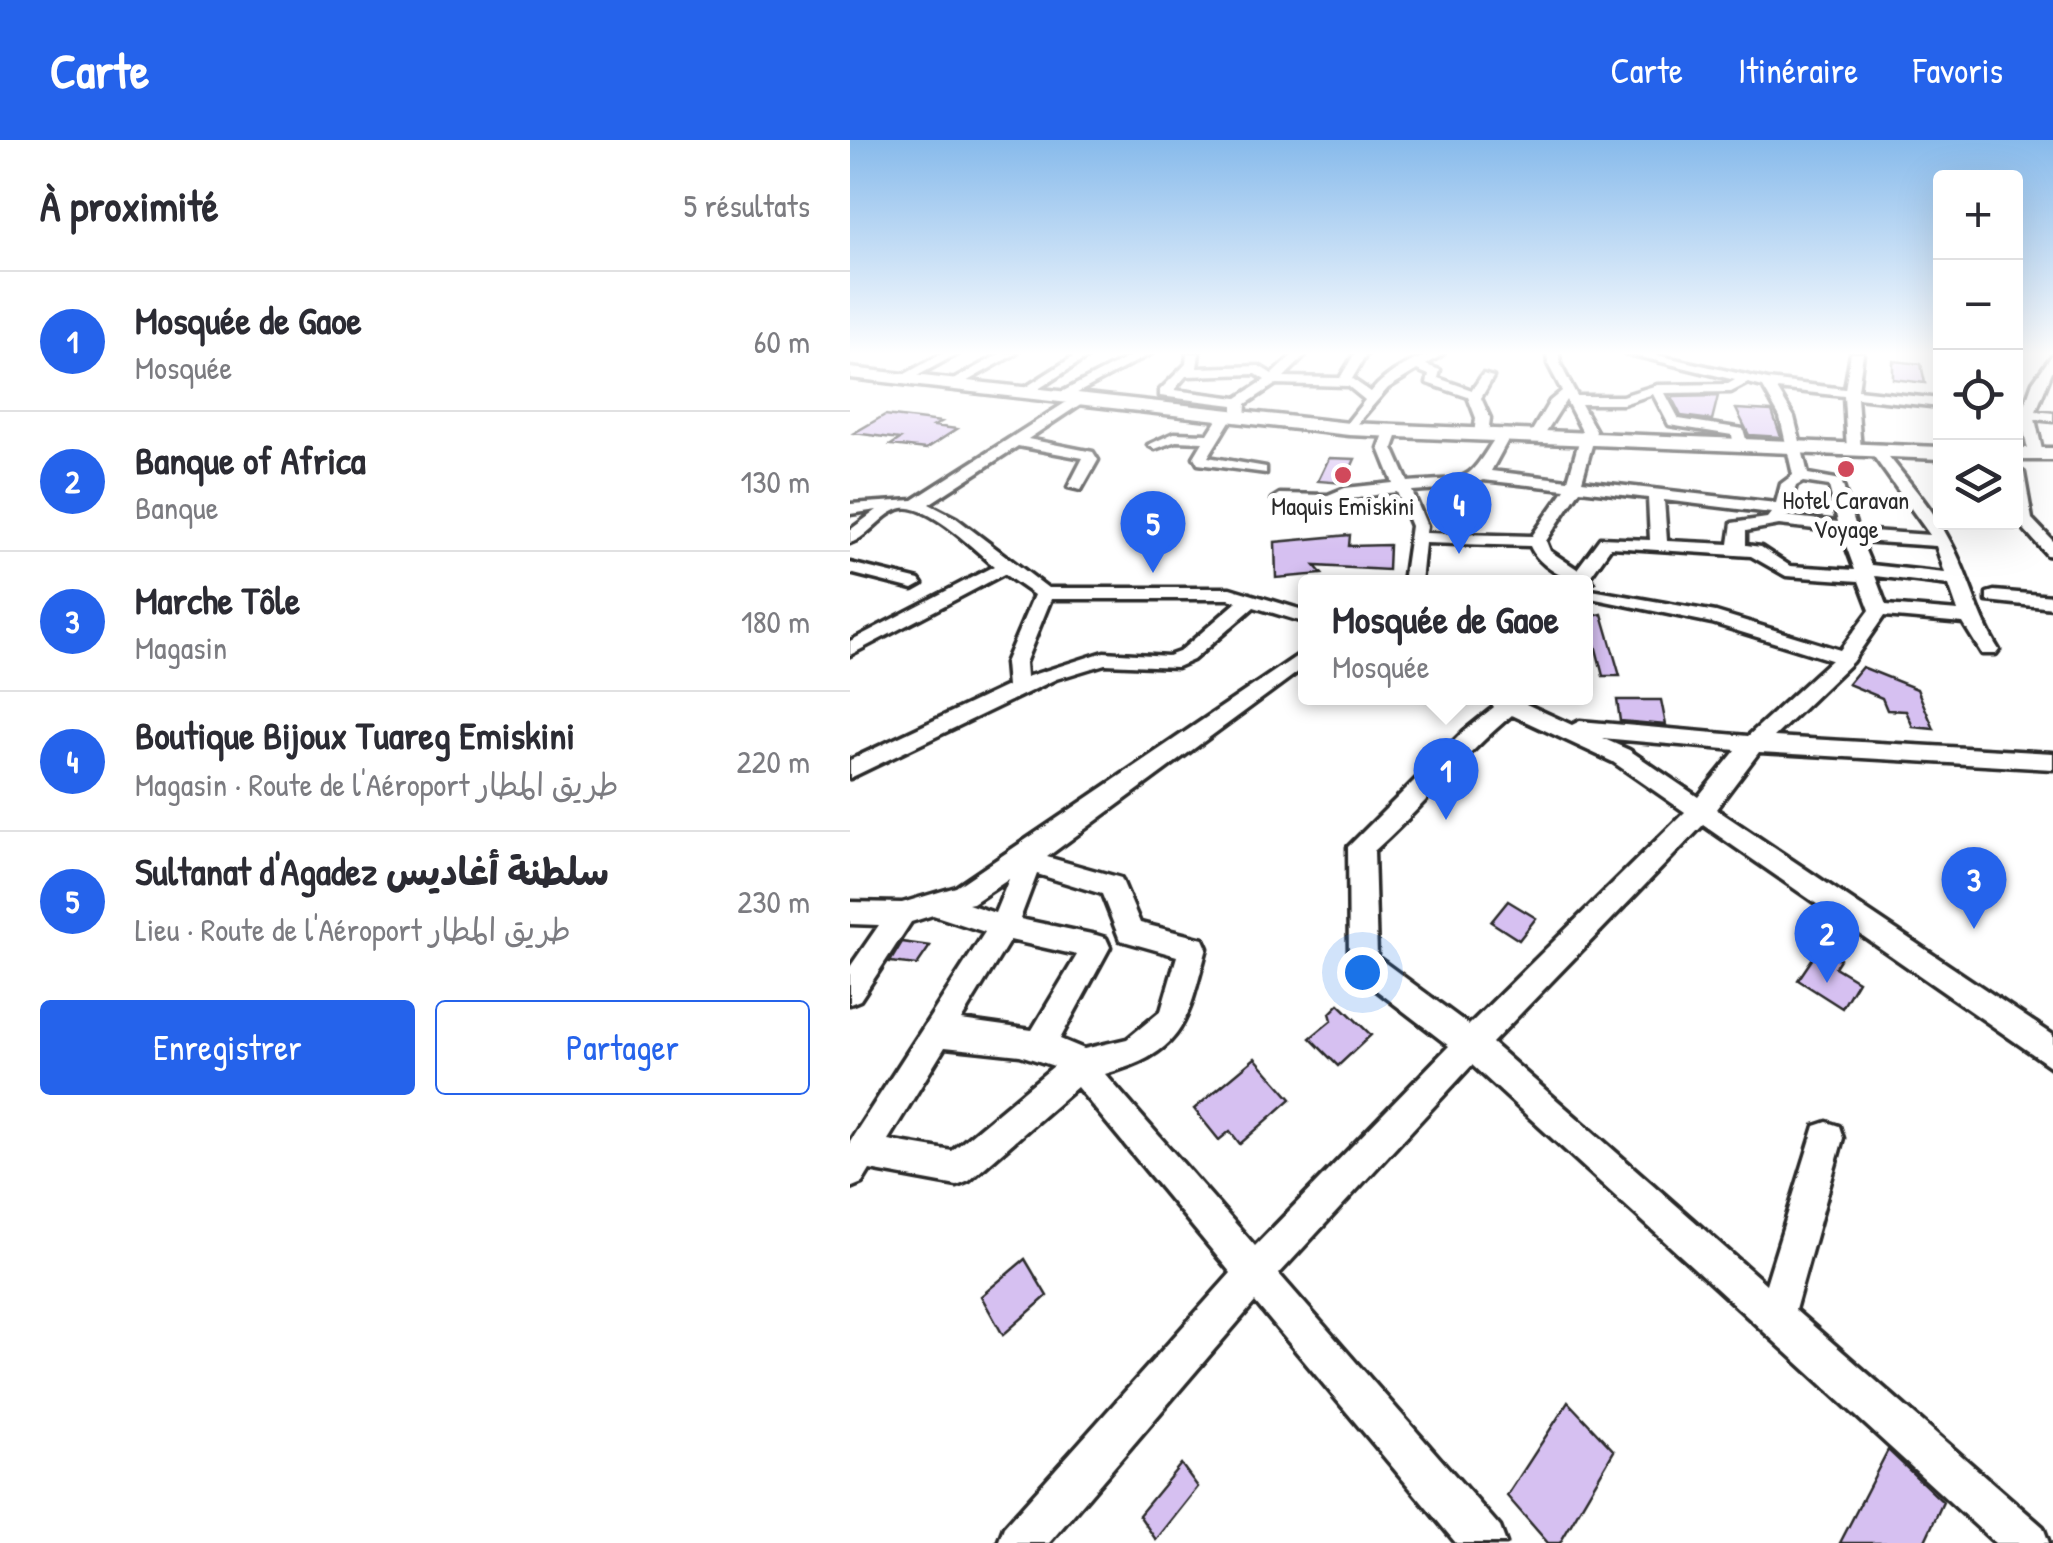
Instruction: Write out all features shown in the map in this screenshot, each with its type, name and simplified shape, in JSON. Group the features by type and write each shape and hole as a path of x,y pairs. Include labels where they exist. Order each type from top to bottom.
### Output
{"main road":[{"path":"1282,418 1349,429 1933,452"}],"street":[{"path":"916,505 1043,418"},
{"path":"1228,418 1211,438 1201,457 1203,461 1260,470"},
{"path":"1349,429 1357,418"},
{"path":"1482,435 1483,418"},
{"path":"1535,438 1546,418"},
{"path":"1537,541 1574,488 1590,431 1584,418"},
{"path":"1672,418 1674,422 1738,432 1741,446"},
{"path":"1787,418 1801,477"},
{"path":"1850,418 1854,450"},
{"path":"2023,423 2035,454"},
{"path":"1392,431 1386,448 1420,538 1413,575"},
{"path":"1280,499 1330,500 1345,492 1467,482 1481,475 1504,436"},
{"path":"1155,445 1174,437 1211,438"},
{"path":"1014,440 1088,454 1092,460 1076,487"},
{"path":"1877,451 1921,510 1954,564 1970,618 1989,650"},
{"path":"1481,475 1574,488 1684,494 1849,532 1939,541"},
{"path":"1778,514 1789,484 1801,477 1836,483 1849,532 1879,610"},
{"path":"1656,494 1659,545"},
{"path":"850,538 896,504"},
{"path":"850,509 896,504 930,510 1044,593 1168,592 1252,599 1298,614"},
{"path":"1921,510 1933,512"},
{"path":"1737,550 1738,528 1778,514"},
{"path":"2023,523 2053,552"},
{"path":"1420,538 1537,541"},
{"path":"1537,541 1542,554 1569,575"},
{"path":"1592,575 1606,542 1759,552 1786,571 1864,572 1956,580"},
{"path":"850,649 1005,567"},
{"path":"850,568 913,584"},
{"path":"1593,590 1716,618 1845,658"},
{"path":"1018,687 1015,663 1044,593"},
{"path":"1994,597 2053,602"},
{"path":"850,770 1018,687 1104,658 1170,663 1186,656 1252,599"},
{"path":"1879,610 1970,618"},
{"path":"1020,1543 1257,1271 1471,1044 1700,812 1753,744 1845,658 1879,610"},
{"path":"850,913 902,914 964,894 1036,853 1298,662"},
{"path":"1502,705 1398,816 1360,846 1363,963 1471,1044 2026,1543"},
{"path":"1517,705 1621,756 2053,1053"},
{"path":"1565,728 1753,744 2053,761"},
{"path":"932,904 1003,927 1096,947 1130,932 1193,948 1172,1019 1134,1052 1078,1066 957,1169 856,1161 1003,927 1036,853"},
{"path":"1036,853 1112,886 1130,932"},
{"path":"850,991 902,914"},
{"path":"1039,1047 1096,947"},
{"path":"938,1032 1039,1047 1071,1057 1257,1271 1484,1543"},
{"path":"1775,1315 1826,1138"}],"building":[{"path":"879,418 941,422 934,426 957,429 926,449 891,445 900,439 854,433"},
{"path":"1741,418 1775,418 1781,437 1749,435"},
{"path":"1329,458 1355,459 1344,483 1318,481"},
{"path":"1350,535 1349,546 1389,545 1388,570 1315,566 1322,574 1276,578 1275,542"},
{"path":"1602,614 1620,676 1603,676 1593,637 1593,616"},
{"path":"1862,667 1917,689 1934,729 1913,727 1906,711 1887,710 1882,698 1848,684"},
{"path":"1617,700 1661,700 1666,725 1620,721"},
{"path":"1508,901 1536,918 1519,940 1491,922"},
{"path":"902,942 930,946 917,965 890,962"},
{"path":"1821,946 1840,959 1835,967 1858,981 1842,1008 1798,980"},
{"path":"1339,1004 1371,1035 1338,1066 1310,1038 1332,1020 1330,1013"},
{"path":"1255,1058 1291,1099 1240,1144 1230,1131 1219,1140 1194,1109"},
{"path":"1025,1259 1047,1296 1003,1335 981,1296"},
{"path":"1568,1402 1614,1451 1560,1543 1548,1543 1507,1496"},
{"path":"1888,1450 1943,1502 1924,1543 1840,1543"},
{"path":"1181,1464 1198,1487 1156,1540 1139,1515"}],"place":[{"name":"Hotel Caravan Voyage","path":"1846,469"},
{"name":"Maquis Emiskini","path":"1343,475"},
{"name":"Boutique Bijoux Tuareg Emiskini","path":"1459,554"},
{"name":"Sultanat d'Agadez سلطنة أغاديس","path":"1153,573"},
{"name":"Mosquée de Gaoe","path":"1446,820"},
{"name":"Marche Tôle","path":"1974,929"},
{"name":"Banque of Africa","path":"1827,983"}]}
